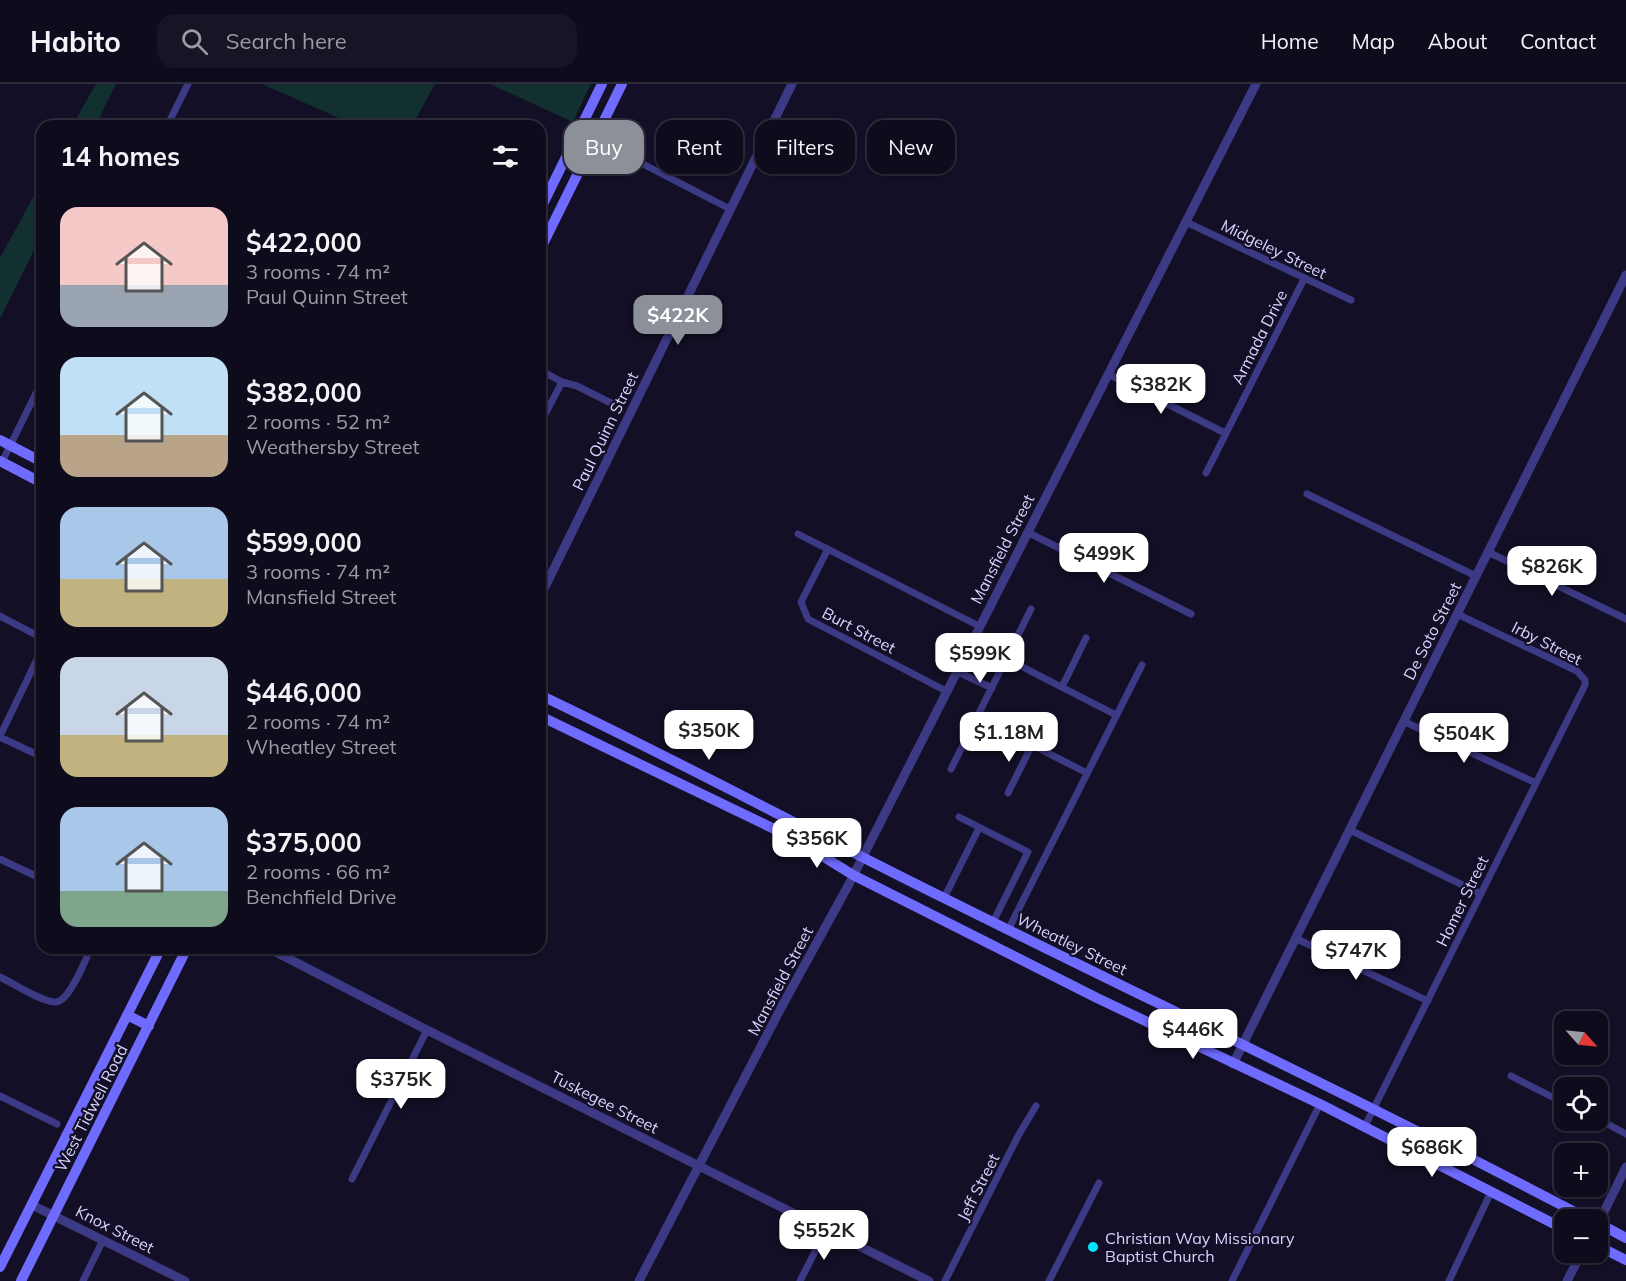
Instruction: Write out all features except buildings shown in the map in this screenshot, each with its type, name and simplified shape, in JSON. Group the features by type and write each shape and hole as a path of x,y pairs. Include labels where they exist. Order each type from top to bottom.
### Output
{"main road":[{"path":"584,120 602,84"},
{"path":"605,120 622,84"},
{"path":"546,198 564,161"},
{"path":"546,238 578,174"},
{"path":"5,443 36,459"},
{"path":"1,461 36,480"},
{"name":"Wheatley Street","path":"546,698 743,794 944,898 1242,1044 1569,1209"},
{"path":"546,719 795,839 853,875 1233,1064 1320,1104 1554,1224"},
{"path":"615,752 623,735"},
{"path":"735,812 743,794"},
{"path":"984,940 993,922"},
{"name":"West Tidwell Road","path":"0,1267 158,954"},
{"name":"West Tidwell Road","path":"21,1281 184,954"},
{"path":"1107,1002 1117,982"},
{"path":"127,1016 149,1026"},
{"path":"1467,1180 1477,1161"},
{"path":"1608,1228 1626,1238"},
{"path":"1608,1251 1626,1260"}],"street":[{"path":"170,120 188,84"},
{"name":"Paul Quinn Street","path":"546,585 792,84"},
{"name":"Mansfield Street","path":"639,1281 863,857 1256,84"},
{"path":"644,166 730,209"},
{"name":"Midgeley Street","path":"1186,222 1351,300"},
{"name":"De Soto Street","path":"1233,1064 1626,275"},
{"name":"Armada Drive","path":"1206,473 1304,279"},
{"path":"546,373 617,406"},
{"path":"1108,374 1225,433"},
{"path":"546,413 562,382"},
{"path":"1,461 5,443 36,391"},
{"path":"1307,494 1476,576"},
{"path":"1027,532 1191,614"},
{"path":"798,534 979,626"},
{"name":"Burt Street","path":"828,549 801,602 808,619 946,691"},
{"path":"1488,552 1626,619"},
{"path":"951,769 1031,609"},
{"name":"Irby Street","path":"1457,614 1577,671 1585,680 1584,687"},
{"path":"0,616 36,635"},
{"path":"1062,687 1086,638"},
{"path":"1006,659 1116,715"},
{"path":"36,661 0,736 36,754"},
{"path":"1008,930 1142,665"},
{"path":"956,671 992,688"},
{"name":"Homer Street","path":"1364,1128 1584,687"},
{"path":"977,717 1087,774"},
{"path":"1403,721 1536,783"},
{"path":"1008,793 1032,745"},
{"path":"959,817 1028,852 993,922"},
{"path":"944,898 979,828"},
{"path":"1350,830 1481,894"},
{"path":"0,858 36,876"},
{"path":"1295,938 1428,1001"},
{"path":"0,977 46,1000 56,1002 63,1000 69,993 88,954"},
{"name":"Tuskegee Street","path":"280,954 929,1281"},
{"path":"352,1179 427,1030"},
{"path":"1511,1076 1554,1098"},
{"path":"0,1096 57,1124"},
{"path":"1232,1281 1320,1104"},
{"name":"Jeff Street","path":"945,1281 1018,1136 1036,1106"},
{"path":"1608,1124 1626,1134"},
{"path":"1605,1209 1626,1167"},
{"path":"1049,1281 1099,1183"},
{"path":"1449,1281 1491,1192"},
{"name":"Knox Street","path":"32,1205 185,1281"},
{"path":"800,1281 826,1230"},
{"path":"83,1281 103,1240"},
{"path":"1567,1281 1576,1263"}],"green space":[{"path":"96,84 116,84 98,120 75,120"},
{"path":"262,84 435,84 415,120 343,120"},
{"path":"490,84 591,84 574,120 569,120"},
{"path":"36,192 36,246 0,319 0,258"}],"place":[{"name":"Christian Way Missionary Baptist Church","path":"1093,1247"}]}
